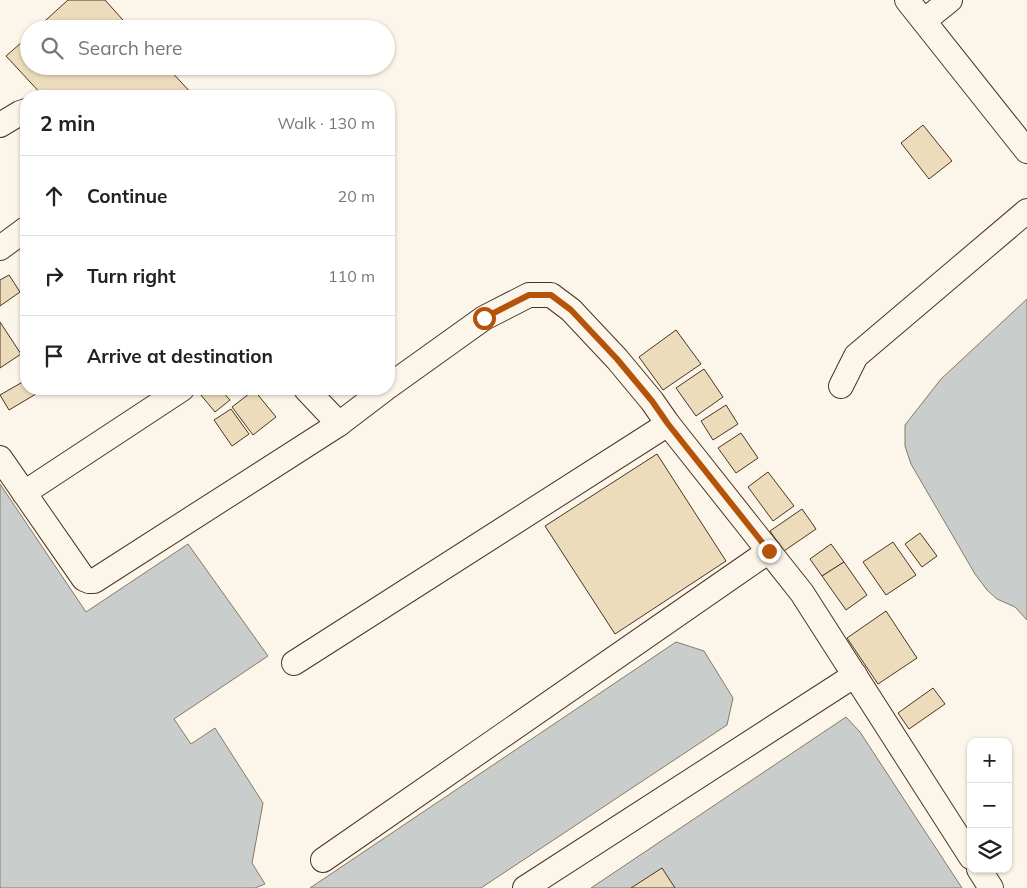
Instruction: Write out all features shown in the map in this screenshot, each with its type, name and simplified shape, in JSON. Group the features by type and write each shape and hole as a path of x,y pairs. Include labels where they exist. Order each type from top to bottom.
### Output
{"street":[{"path":"907,0 1027,151"},
{"path":"924,21 950,0"},
{"path":"0,124 20,113"},
{"path":"841,386 856,356 1027,211"},
{"path":"0,248 20,233"},
{"path":"395,382 484,318 529,295 551,295 571,310 617,359 652,401 668,424 802,593 967,851"},
{"path":"24,493 173,395"},
{"path":"312,395 339,424"},
{"path":"0,458 84,579 94,581 339,424 377,395"},
{"path":"294,663 668,424"},
{"path":"323,860 769,551"},
{"path":"525,888 854,674"},
{"path":"981,873 990,888"}],"shaded area":[{"path":"1027,299 1027,620 1015,607 997,599 987,590 975,574 911,464 905,446 905,425 941,379"},
{"path":"0,484 86,612 188,544 268,656 174,719 191,744 215,728 263,803 252,863 265,884 255,888 0,888"},
{"path":"676,642 704,651 733,698 727,725 481,888 310,888"},
{"path":"846,717 860,732 962,888 591,888"}],"building":[{"path":"68,0 105,0 123,20 46,20"},
{"path":"20,44 20,71 6,56"},
{"path":"24,75 174,75 188,90 37,90"},
{"path":"923,125 952,161 929,179 901,143"},
{"path":"9,275 20,292 0,306 0,280"},
{"path":"0,322 20,355 0,368"},
{"path":"676,330 701,364 663,390 639,357"},
{"path":"704,369 723,397 696,416 676,388"},
{"path":"20,383 20,395 34,395 9,410 0,395"},
{"path":"201,395 225,395 230,400 215,412"},
{"path":"248,395 258,395 276,417 253,435 232,407"},
{"path":"726,405 738,424 713,440 701,421"},
{"path":"231,409 249,434 232,446 214,420"},
{"path":"741,433 758,458 736,473 718,448"},
{"path":"657,454 726,561 615,634 545,526"},
{"path":"768,472 794,506 773,521 748,487"},
{"path":"802,509 816,529 784,551 770,531"},
{"path":"920,533 937,556 922,567 905,544"},
{"path":"893,542 916,575 886,595 863,562"},
{"path":"831,544 844,562 822,576 810,559"},
{"path":"844,562 867,595 846,610 822,576"},
{"path":"886,611 917,658 878,684 847,638"},
{"path":"933,688 945,704 909,729 898,713"},
{"path":"662,868 675,888 631,888"}],"route":[{"path":"484,318 529,295 551,295 571,310 617,359 652,401 668,424 769,551"}]}
